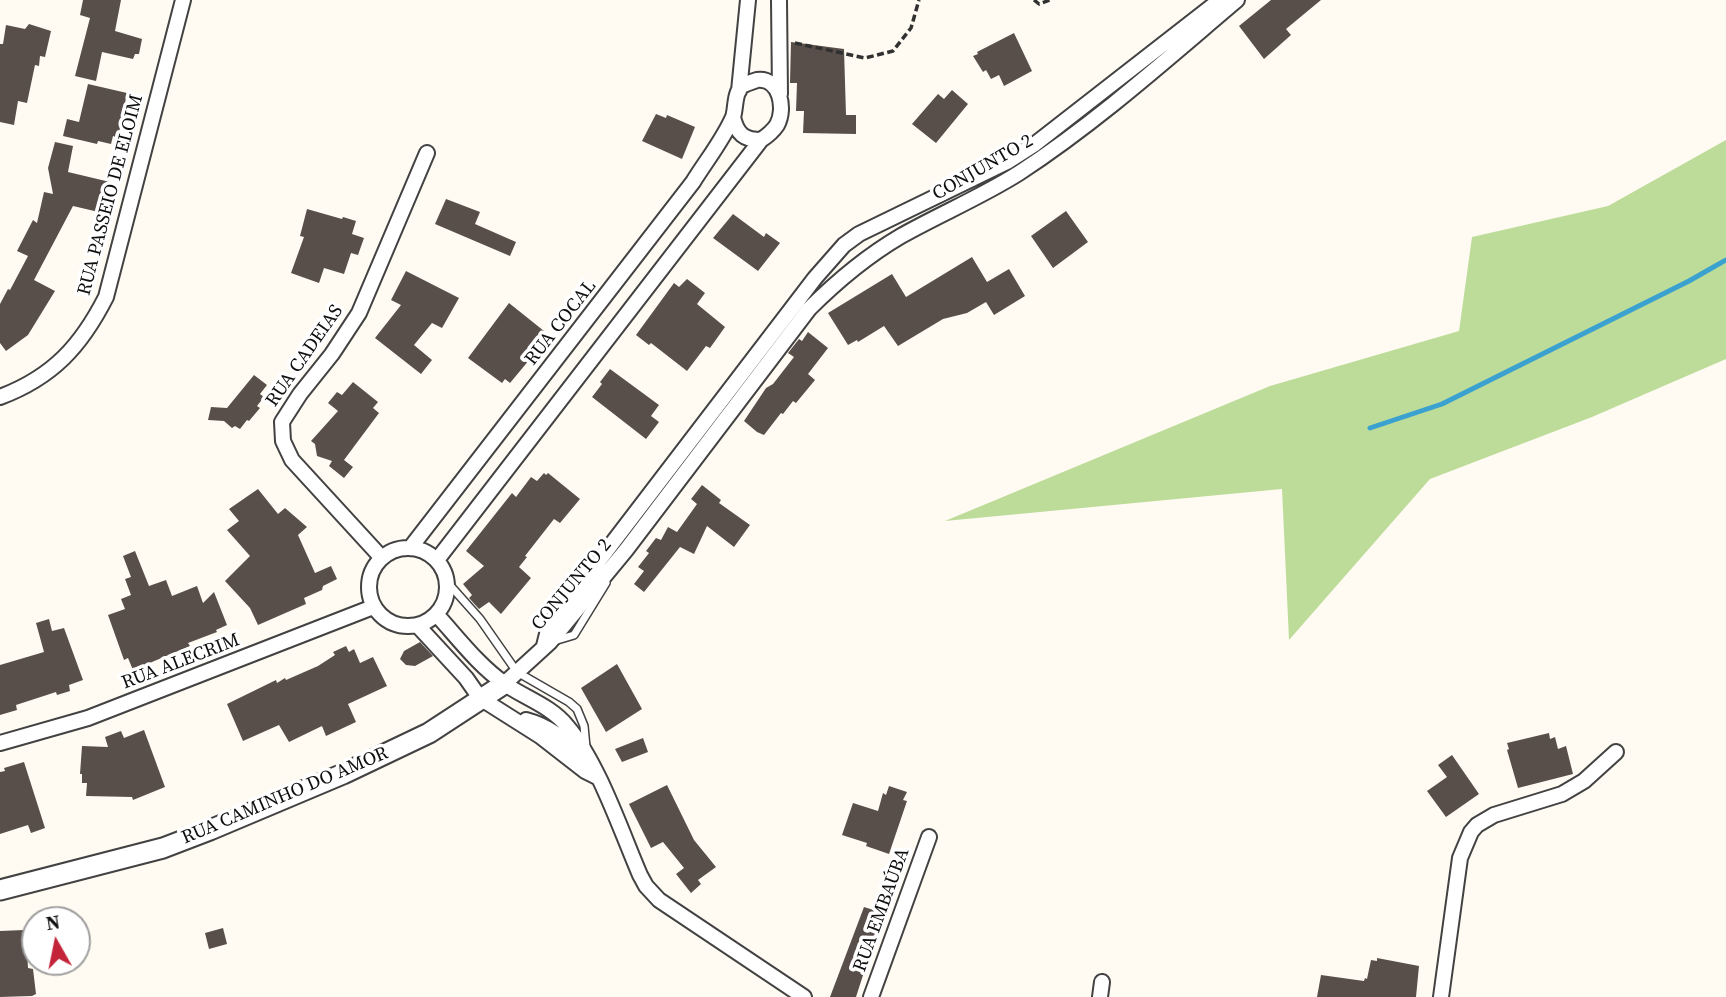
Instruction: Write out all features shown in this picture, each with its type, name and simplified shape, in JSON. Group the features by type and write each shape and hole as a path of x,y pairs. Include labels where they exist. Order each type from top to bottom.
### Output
{"street":[{"name":"RUA PASSEIO DE ELOIM","path":"0,397 45,373 63,359 89,329 106,297 183,0"},
{"path":"748,0 739,91 733,117 736,131 748,140 761,140"},
{"path":"437,559 761,140 777,124 781,111 779,0"},
{"name":"CONJUNTO 2","path":"547,645 803,305 844,245 859,234 1007,162 1035,144 1220,0"},
{"name":"CONJUNTO 2","path":"803,305 828,291 891,243 990,190 1044,157 1237,0"},
{"path":"739,91 742,86 757,80 767,81 780,96"},
{"name":"RUA COCAL","path":"411,547 685,193 733,117"},
{"path":"1035,144 1044,157"},
{"name":"RUA CADEIAS","path":"382,557 292,460 283,440 282,422 359,313 427,153"},
{"path":"411,547 437,559 448,583 446,600 437,615 418,626 401,627 384,620 373,607 368,589 369,581 371,572 382,557 396,549 411,547"},
{"name":"RUA ALECRIM","path":"0,743 99,714 373,607"},
{"path":"437,615 482,666 511,678 567,726 586,754 591,774 640,875 652,893 804,997"},
{"path":"418,626 466,678 480,698 513,717 591,774"},
{"name":"RUA CAMINHO DO AMOR","path":"0,890 163,848 343,774 429,733 511,678 547,645"},
{"path":"1441,997 1460,858 1471,832 1494,815 1562,794 1584,781 1616,752"},
{"name":"RUA EMBAÚBA","path":"871,997 929,837"}],"lane":[{"path":"448,583 480,619 511,678"}],"path":[{"path":"779,40 865,58 893,51 911,28 919,0"},
{"path":"1034,0 1039,4 1050,0"}],"green space":[{"path":"1726,140 1726,359 1592,417 1430,479 1289,640 1282,489 945,521 1270,386 1459,331 1472,237 1608,206"}],"building":[{"path":"83,0 121,0 115,31 142,39 139,54 135,54 133,59 102,52 96,81 75,76 90,18 80,15"},
{"path":"1271,0 1321,0 1286,29 1291,35 1264,59 1239,26"},
{"path":"29,24 51,31 45,57 40,56 39,66 35,65 27,103 18,101 14,125 0,122 0,44 3,44 6,25 25,29"},
{"path":"1014,33 1032,71 1004,86 999,75 991,79 986,70 983,72 973,56"},
{"path":"791,42 844,49 846,115 856,115 856,134 803,133 804,111 796,111 797,83 790,83"},
{"path":"88,84 127,93 118,138 113,136 111,144 98,141 97,144 63,136 67,119 79,122"},
{"path":"952,90 968,104 936,143 912,124 938,94 944,99"},
{"path":"656,114 666,118 667,115 695,127 682,159 642,141"},
{"path":"55,142 73,146 68,172 110,182 103,213 73,206 34,280 55,291 28,335 6,351 0,343 0,304 28,256 17,251 33,220 37,223 44,192 53,194 48,168"},
{"path":"446,199 480,212 475,224 516,242 510,256 435,224"},
{"path":"307,209 356,221 352,234 364,238 358,255 351,253 344,274 324,268 319,283 291,273 304,237 300,236"},
{"path":"1066,211 1088,242 1053,268 1031,236"},
{"path":"733,214 764,237 766,233 780,243 758,271 713,238"},
{"path":"972,257 987,282 1009,269 1025,296 994,315 986,302 967,313 943,319 898,346 884,326 848,345 828,313 892,274 906,297"},
{"path":"406,271 459,298 442,328 432,323 414,345 432,360 421,374 375,338 401,305 391,300"},
{"path":"687,279 705,293 697,304 725,327 710,348 706,346 687,371 651,343 649,345 636,335 674,283 679,287"},
{"path":"509,303 544,331 538,340 542,343 530,359 510,383 505,379 502,383 468,358"},
{"path":"808,332 828,348 808,374 815,380 796,403 793,401 783,414 781,413 764,435 757,432 744,421 766,388 773,384 794,357 788,353"},
{"path":"610,369 659,405 651,416 659,422 646,439 592,397"},
{"path":"254,375 267,385 260,394 264,397 257,406 260,408 249,421 240,429 235,426 232,428 224,421 208,420 211,407 227,408"},
{"path":"353,382 378,402 373,408 379,413 344,460 353,467 344,478 329,466 332,461 317,456 315,444 311,441 338,411 328,403 337,392 342,395"},
{"path":"544,473 548,473 580,499 560,523 554,519 525,556 527,557 519,567 531,578 501,614 489,602 479,609 469,598 472,595 463,584 484,566 466,551 512,493 516,497 531,477 537,481"},
{"path":"702,485 721,500 719,503 750,525 734,547 707,526 694,554 680,547 644,592 634,584 644,571 638,567 649,553 646,551 656,538 661,540 668,527 677,532 697,504 691,499"},
{"path":"258,489 278,514 285,508 307,527 298,535 315,573 331,566 337,579 304,598 306,604 258,625 250,608 225,581 250,556 227,530 239,521 229,509"},
{"path":"135,551 149,586 166,580 172,596 197,586 203,603 214,592 227,625 216,630 217,632 188,643 190,646 133,670 128,658 124,660 108,615 125,609 121,599 131,595 125,579 131,577 123,556"},
{"path":"49,619 52,631 64,628 83,680 69,685 70,691 57,695 56,692 16,705 17,710 0,715 0,665 44,652 36,623"},
{"path":"420,642 433,656 415,666 406,665 400,659 404,651"},
{"path":"346,646 349,652 354,649 360,663 373,657 387,686 348,704 356,722 326,736 322,726 289,742 279,725 243,741 227,704 276,680 277,683 318,666 335,655 333,652"},
{"path":"617,664 642,709 606,732 581,688"},
{"path":"144,730 165,787 133,800 132,797 86,796 87,783 82,783 80,774 82,746 108,747 105,737 121,731 124,738"},
{"path":"1549,733 1550,739 1555,737 1558,749 1566,746 1573,774 1518,788 1507,743"},
{"path":"643,738 648,752 622,762 615,749"},
{"path":"1452,755 1479,794 1446,817 1427,791 1447,777 1438,765"},
{"path":"24,762 45,828 31,833 28,825 0,834 0,772 5,771 4,768"},
{"path":"667,785 694,840 716,867 698,880 701,884 691,893 676,874 684,868 663,842 651,848 629,804"},
{"path":"889,786 907,792 903,800 907,801 889,854 842,835 853,803 878,811 883,793 886,795"},
{"path":"864,907 883,913 856,997 830,997"},
{"path":"223,928 227,944 209,949 205,933"},
{"path":"21,930 21,976 34,976 36,994 0,997 0,931"},
{"path":"1377,958 1419,966 1416,997 1317,997 1321,975 1364,981 1367,979 1371,960 1377,961"}],"waterway":[{"path":"1370,428 1442,404 1726,260"}]}
